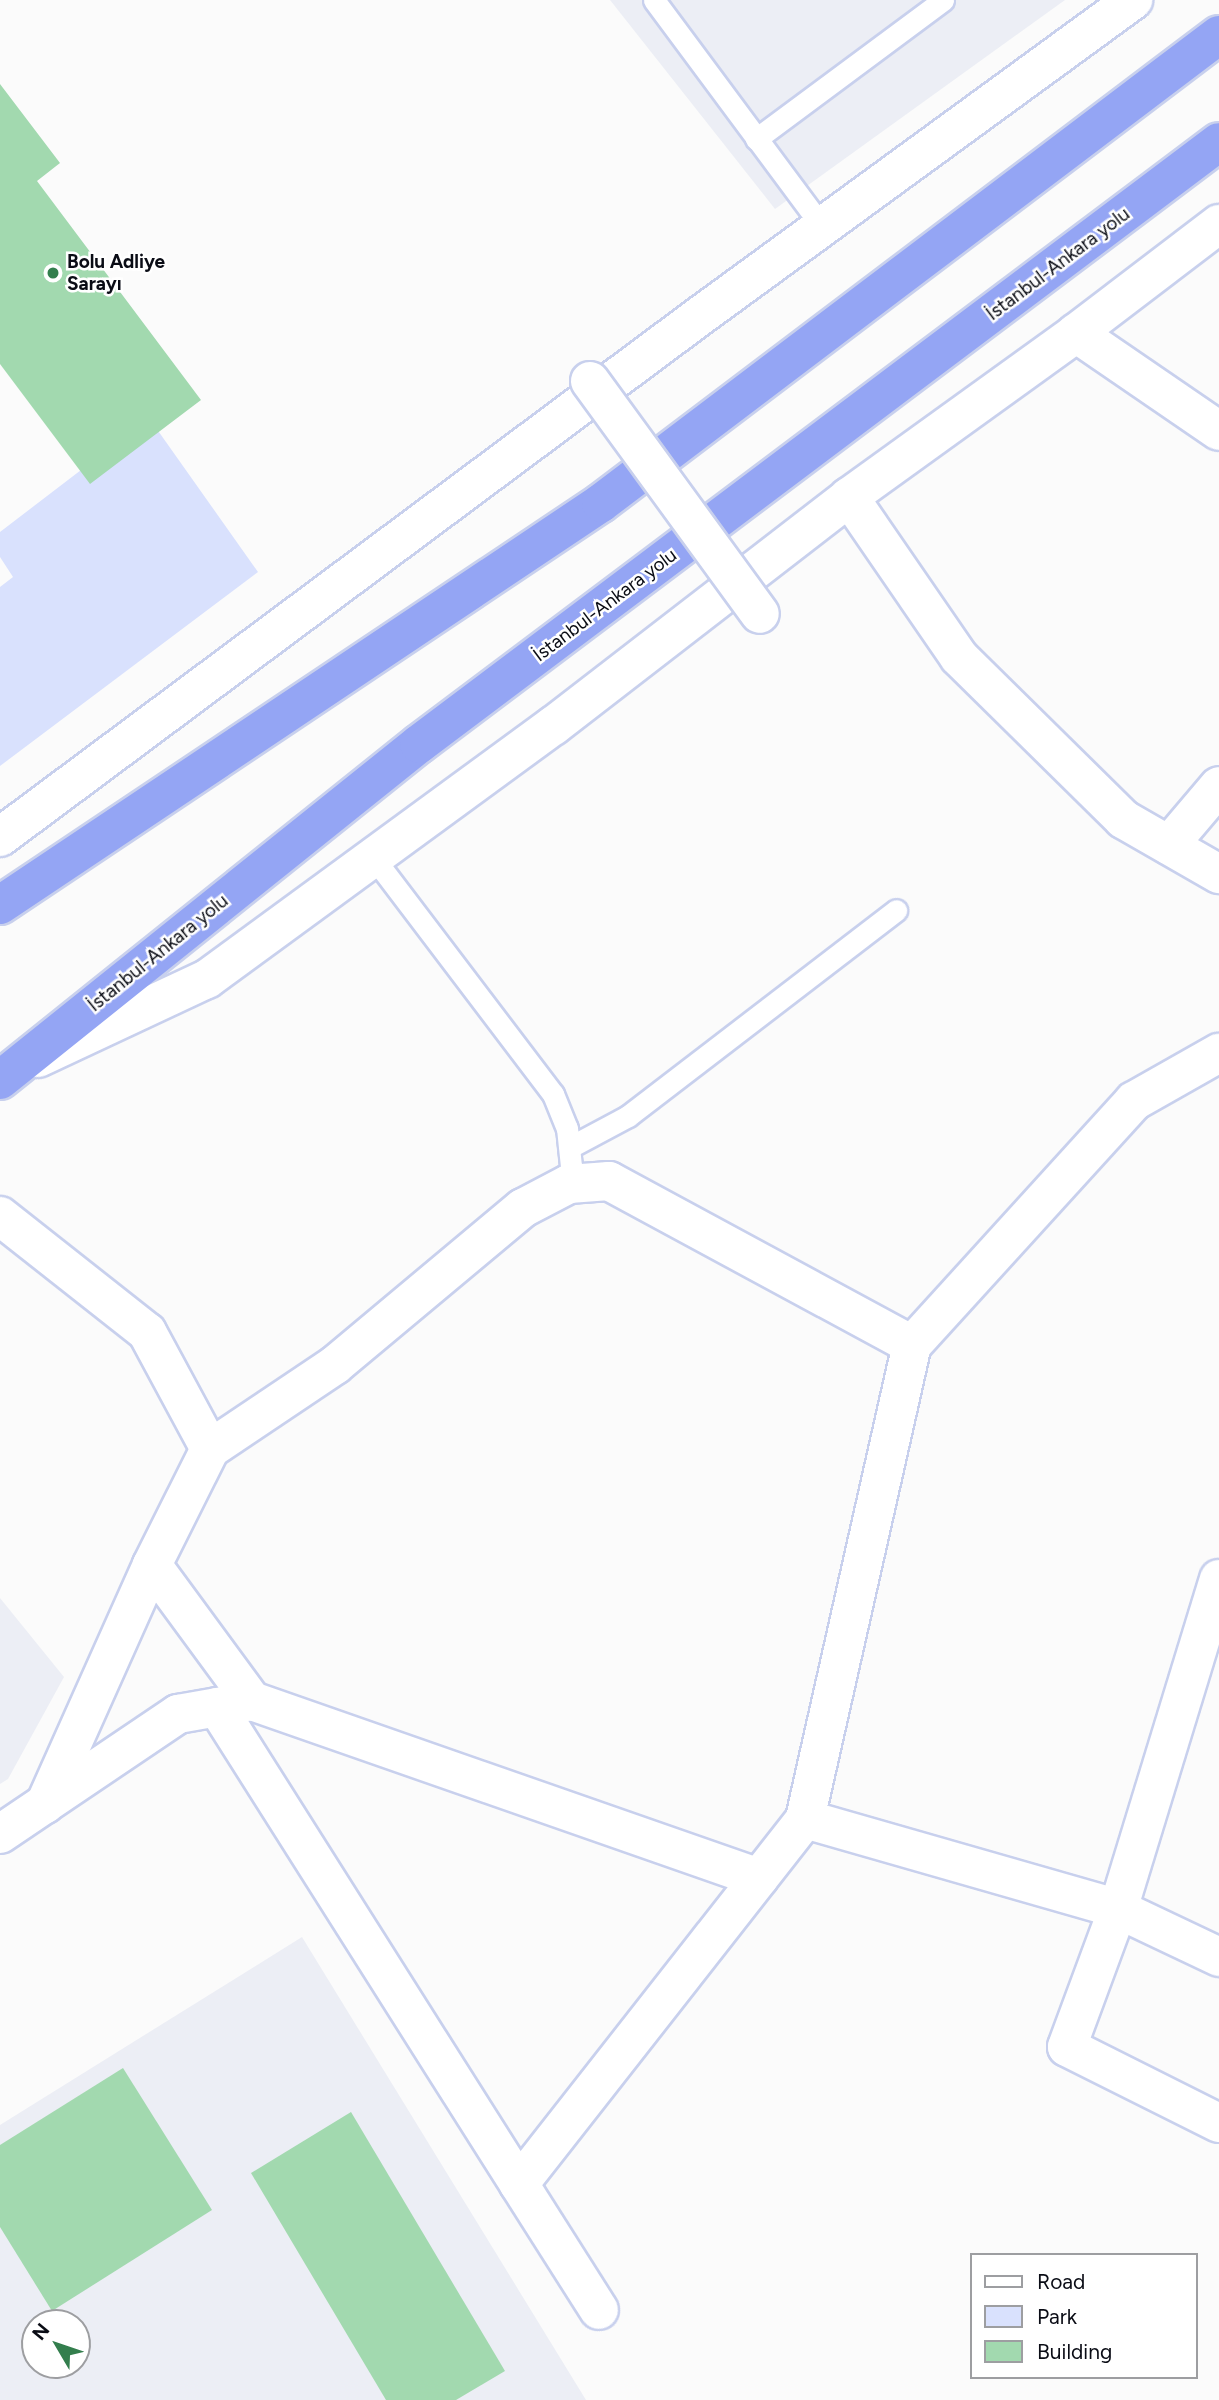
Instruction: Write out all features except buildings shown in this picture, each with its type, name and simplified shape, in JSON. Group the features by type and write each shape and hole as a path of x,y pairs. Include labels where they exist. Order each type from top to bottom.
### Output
{"highway":[{"path":"0,905 601,503 1219,35"},
{"name":"İstanbul-Ankara yolu","path":"5,1075 419,744 1219,142"}],"street":[{"path":"0,837 115,748 1133,0"},
{"path":"5,1075 206,979 553,726 849,497 1076,333 1219,224"},
{"path":"1076,333 1219,431"},
{"path":"590,381 760,614"},
{"path":"849,497 960,657 1123,819 1219,874"},
{"path":"1169,845 1219,786"},
{"path":"519,2184 805,1819 912,1345 1134,1101 1219,1053"},
{"path":"45,1804 152,1565 210,1449 335,1365 570,1166 608,1181 912,1345"},
{"path":"0,1216 147,1332 210,1449"},
{"path":"152,1565 519,2184 599,2310"},
{"path":"1219,1579 1118,1909 1067,2047 1219,2123"},
{"path":"0,1833 178,1714 234,1704 759,1878"},
{"path":"805,1819 1118,1909 1219,1957"}],"lane":[{"path":"654,0 822,226"},
{"path":"756,139 943,0"},
{"path":"373,857 552,1094 567,1128 570,1166"},
{"path":"570,1166 628,1116 896,910"}],"shaded area":[{"path":"610,0 1065,0 775,209"},
{"path":"0,1598 64,1677 8,1779 0,1784"},
{"path":"302,1937 586,2400 0,2400 0,2125"}],"green space":[{"path":"149,418 258,572 0,766 0,587 13,577 0,557 0,532"}],"place":[{"name":"Bolu Adliye Sarayı","path":"53,273"}]}
